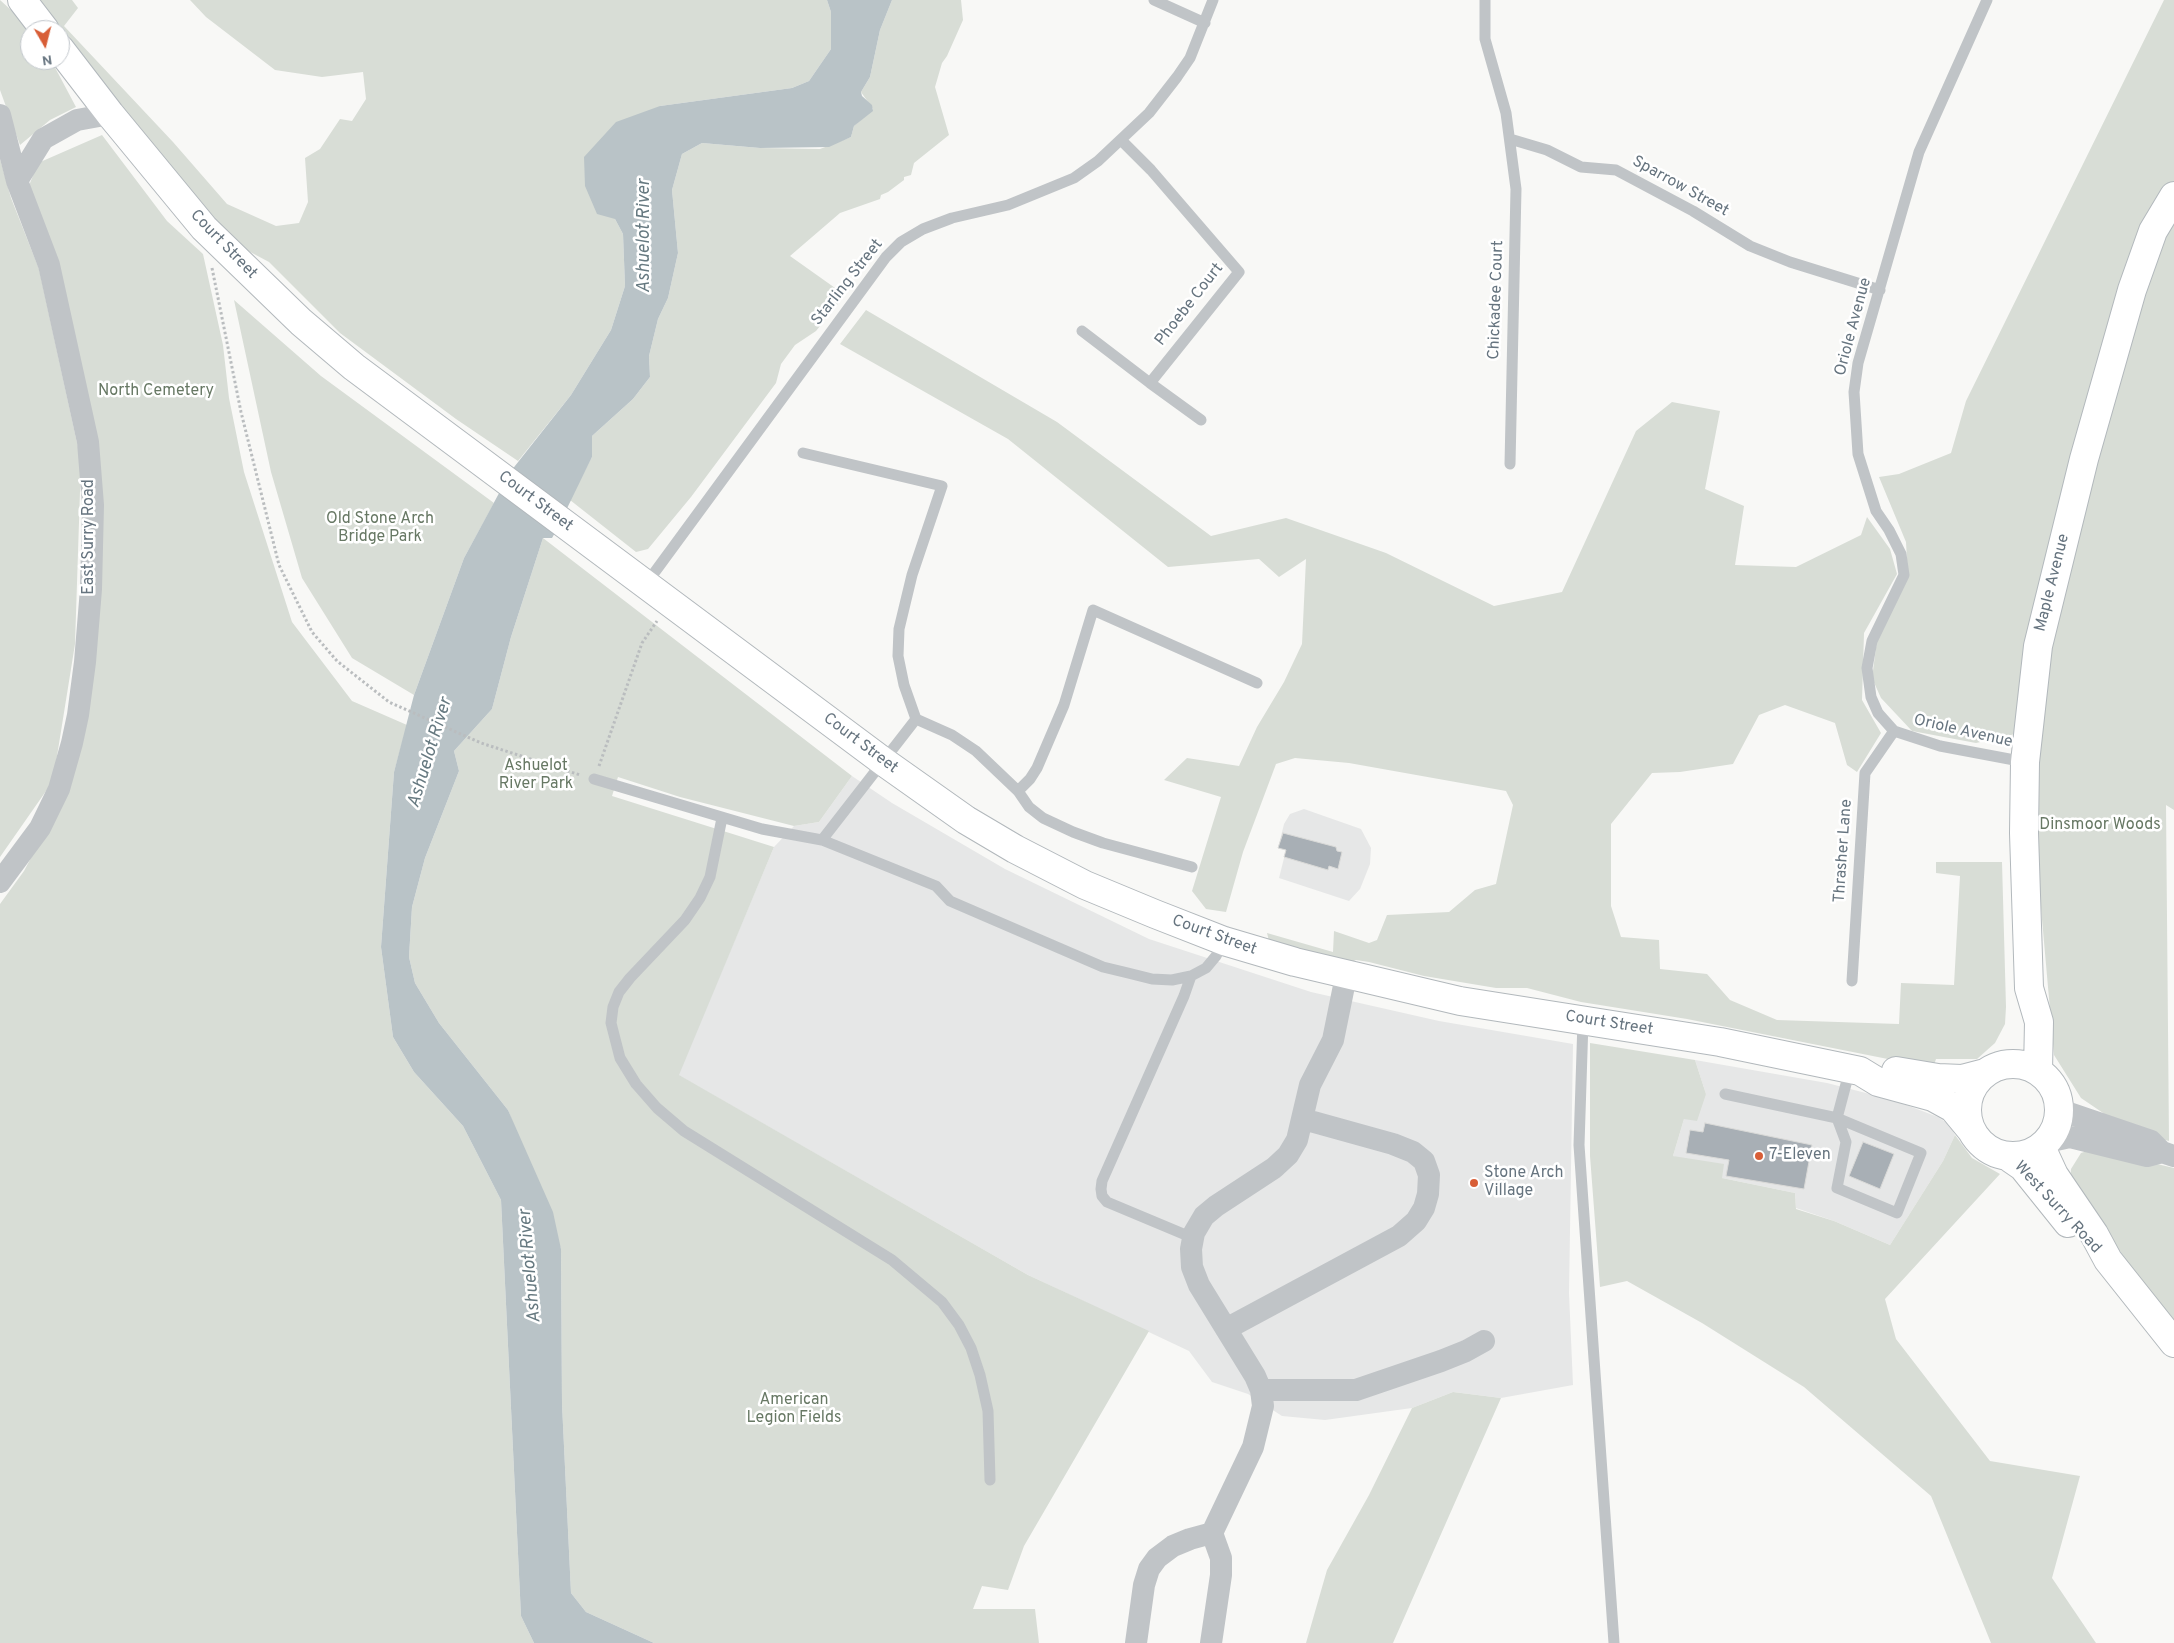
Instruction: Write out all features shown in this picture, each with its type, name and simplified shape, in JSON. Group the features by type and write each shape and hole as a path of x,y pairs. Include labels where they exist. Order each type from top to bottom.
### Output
{"main road":[{"path":"22,0 37,20"},
{"name":"Court Street","path":"70,62 110,114 204,228 301,322 354,367 884,762 966,820 1015,849 1085,885 1224,941 1346,976 1460,1001 1720,1042 1855,1070 1881,1069 1938,1078 1962,1079 1984,1073"},
{"name":"Maple Avenue","path":"2026,1067 2020,1022 2029,988 2024,833 2025,762 2038,646 2084,459 2132,290 2152,231 2174,196"},
{"path":"1999,1066 2026,1067 2054,1087 2060,1110 2056,1130 2044,1144 2022,1156 2007,1156 1993,1151 1981,1143 1972,1131 1967,1116 1968,1100 1974,1085 1984,1073 1999,1066"},
{"name":"Court Street","path":"1855,1070 1878,1082 1933,1097 1953,1108 1972,1131"},
{"name":"West Surry Road","path":"2044,1144 2054,1175 2094,1234 2108,1260 2174,1343"},
{"name":"West Surry Road","path":"2007,1156 2023,1167 2079,1235 2108,1260"}],"street":[{"path":"17,181 42,139 76,120 110,114"},
{"name":"East Surry Road","path":"0,115 17,181 49,265 88,442 93,505 92,579 78,715 59,789 40,828 0,882"},
{"path":"1211,1643 1221,1575 1221,1558 1212,1533 1253,1447 1263,1406 1261,1390 1199,1285 1192,1267 1191,1249 1193,1238 1204,1216 1274,1168 1288,1155 1297,1140 1304,1119 1310,1085 1333,1040 1346,976"},
{"path":"2060,1110 2151,1141 2168,1154"},
{"path":"1226,1329 1399,1236 1416,1221 1424,1208 1428,1194 1429,1175 1424,1161 1419,1157 1393,1144 1304,1119"},
{"path":"2044,1144 2070,1137 2147,1156 2168,1154"},
{"path":"1261,1390 1356,1390 1466,1351 1484,1340"},
{"path":"1136,1643 1144,1585 1149,1569 1157,1558 1173,1546 1212,1533"}],"lane":[{"path":"1154,0 1205,22"},
{"name":"Starling Street","path":"646,584 867,281 896,247 924,229 952,218 1008,205 1074,178 1098,161 1150,113 1177,77 1190,58 1213,0"},
{"path":"1485,0 1485,39 1506,113 1510,139"},
{"name":"Oriole Avenue","path":"1987,0 1919,152 1858,363 1854,392 1858,454 1876,511 1901,554 1904,575 1872,641 1867,668 1871,697 1878,713 1894,731 1940,746 2025,762"},
{"name":"Sparrow Street","path":"1510,139 1547,150 1581,167 1616,170 1693,211 1750,246 1790,262 1880,290"},
{"name":"Chickadee Court","path":"1510,139 1516,189 1510,464"},
{"name":"Phoebe Court","path":"1122,140 1151,170 1239,272 1150,383"},
{"path":"1082,331 1201,420"},
{"path":"803,453 942,486 912,575 899,629 898,656 904,685 916,719 952,735 976,751 1043,818 1103,843 1192,867"},
{"path":"1018,791 1030,779 1045,750 1064,705 1093,610 1257,683"},
{"path":"822,840 916,719"},
{"name":"Thrasher Lane","path":"1852,981 1865,773 1894,731"},
{"path":"594,779 722,818 790,836 822,840 936,886 950,901 1103,966 1152,979 1172,980 1191,976 1206,968 1216,956 1224,941"},
{"path":"722,818 712,870 700,898 685,920 630,978 619,992 612,1007 610,1023 620,1058 641,1090 657,1108 684,1131 892,1260 942,1302 960,1325 972,1348 980,1375 988,1411 990,1480"},
{"path":"1191,976 1184,996 1102,1181 1101,1189 1102,1196 1107,1202 1193,1238"},
{"path":"1583,1020 1579,1145 1614,1643"},
{"path":"1725,1094 1838,1118 1921,1153 1897,1213 1837,1188 1846,1142 1838,1118 1855,1070"}],"path":[{"path":"212,267 241,412 278,564 312,632 337,661 390,702 481,743 594,779 642,643 658,619"}],"shaded area":[{"path":"852,776 892,803 1005,869 1149,939 1311,992 1439,1021 1573,1044 1569,1293 1573,1385 1501,1398 1453,1392 1412,1408 1325,1420 1282,1416 1248,1394 1212,1382 1189,1351 1028,1275 678,1075 774,847 794,826 819,822"},
{"path":"1304,809 1361,829 1371,848 1370,864 1360,889 1349,901 1279,878 1286,850 1278,848 1284,824 1290,814"},
{"path":"1695,1060 1827,1083 1893,1100 1938,1117 1950,1125 1955,1135 1943,1161 1890,1245 1834,1221 1796,1208 1795,1193 1722,1178 1673,1156 1684,1119 1706,1094"}],"green space":[{"path":"0,0 22,20 20,20 20,70 56,70 76,107 50,120 20,145 0,90"},
{"path":"36,0 72,0 78,8 69,20 51,20"},
{"path":"190,0 827,0 831,12 831,49 809,81 792,88 660,106 615,219 623,234 625,286 611,330 571,395 518,461 456,419 340,333 269,262 239,246 111,100 70,45 70,32 173,142 227,204 276,226 299,223 308,202 305,158 320,149 340,119 352,121 366,99 363,72 322,77 275,70 206,17"},
{"path":"892,0 961,0 963,20 942,63 935,87 949,135 914,163 911,175 904,177 904,180 881,195 880,199 840,213 790,256 845,295 816,331 795,345 781,364 776,383 691,497 648,549 636,552 570,500 592,457 592,436 633,399 650,377 649,356 658,319 668,298 678,253 672,190 682,154 702,143 760,148 820,149 851,137 854,126 873,109 861,92 870,77 880,30"},
{"name":"Dinsmoor Woods","path":"2164,0 2174,0 2174,810 2166,805 2169,1141 2128,1130 2081,1098 2054,1055 2032,806 2037,729 1976,743 1912,731 1881,698 1872,678 1877,640 1908,578 1906,542 1879,477 1899,474 1951,453 1966,401"},
{"name":"North Cemetery","path":"102,135 167,221 203,254 223,345 229,398 244,472 292,622 352,701 407,725 394,772 381,947 393,1037 414,1072 463,1126 501,1200 521,1616 534,1643 0,1643 0,904 24,871 67,790 100,478 28,188 38,163"},
{"path":"0,159 11,198 39,269 81,461 75,644 53,781 0,857"},
{"name":"Old Stone Arch Bridge Park","path":"234,300 321,376 494,503 464,558 414,695 352,658 302,578 271,472"},
{"path":"866,310 1057,422 1211,536 1286,518 1386,553 1494,606 1562,592 1636,431 1672,402 1720,411 1705,489 1744,506 1735,565 1796,567 1861,535 1867,517 1890,549 1897,574 1864,633 1862,700 1881,733 1857,772 1847,765 1835,723 1785,705 1759,715 1733,764 1680,772 1652,773 1611,824 1611,906 1621,937 1659,940 1660,969 1707,974 1730,1000 1777,1020 1899,1024 1901,983 1954,985 1960,876 1936,873 1936,862 2002,862 2006,1007 2005,1024 1995,1043 1977,1059 1936,1059 1933,1068 1687,1019 1581,1002 1527,988 1496,988 1424,976 1369,962 1356,960 1349,963 1269,941 1267,933 1333,952 1334,931 1369,943 1377,940 1387,915 1449,912 1475,890 1496,884 1513,805 1506,791 1349,763 1295,758 1276,764 1243,852 1226,912 1206,909 1192,891 1221,797 1164,780 1187,758 1239,766 1257,727 1284,682 1302,644 1306,559 1279,577 1259,559 1168,567 1008,439 840,344"},
{"name":"American Legion Fields","path":"543,538 852,776 819,822 794,826 680,797 618,777 612,796 774,847 679,1075 1028,1275 1149,1331 1024,1546 1008,1590 982,1586 973,1609 1035,1609 1039,1643 654,1643 586,1612 571,1593 562,1404 561,1249 508,1110 439,1023 415,983 409,957 412,907 425,858 459,771 454,751 492,709 511,637"},
{"path":"1590,1043 1695,1060 1706,1094 1697,1121 1684,1119 1673,1156 1724,1164 1722,1178 1795,1193 1796,1209 1834,1221 1890,1245 1943,1161 1955,1135 1972,1158 2000,1174 1885,1299 1896,1339 1990,1461 2080,1476 2052,1578 2096,1643 1991,1643 1931,1496 1804,1387 1702,1323 1627,1281 1600,1287 1590,1156"},
{"path":"2093,1149 2174,1168 2174,1326 2070,1182 2071,1169 2081,1153"},
{"path":"1453,1392 1501,1398 1393,1643 1306,1643 1327,1570 1369,1495 1412,1408"}],"water":[{"name":"Ashuelot River","path":"827,0 892,0 880,30 870,77 861,92 862,96 872,105 873,111 854,126 851,137 829,147 760,148 702,143 682,154 672,190 678,253 668,298 658,319 649,356 650,377 633,399 592,436 592,457 552,538 543,538 511,637 492,709 454,751 459,771 425,858 412,907 409,957 415,983 439,1023 508,1110 553,1212 561,1249 562,1404 571,1593 586,1612 654,1643 534,1643 521,1616 501,1200 463,1126 414,1072 393,1037 381,947 394,772 414,695 464,558 511,471 571,395 611,330 625,286 623,234 615,219 597,214 585,186 584,157 616,122 660,106 792,88 809,81 831,49 831,12"}],"building":[{"path":"1283,833 1336,847 1337,851 1342,852 1338,869 1329,866 1328,870 1284,857 1286,850 1278,848"},
{"name":"7-Eleven","path":"1705,1123 1812,1145 1804,1189 1726,1176 1729,1160 1686,1153 1690,1130 1703,1132"},
{"name":"7-Eleven","path":"1863,1142 1894,1154 1880,1189 1849,1176"}],"place":[{"name":"7-Eleven","path":"1759,1156"},
{"name":"Stone Arch Village","path":"1474,1183"}],"park label":[{"name":"Ashuelot River Park","path":"536,776"}]}
